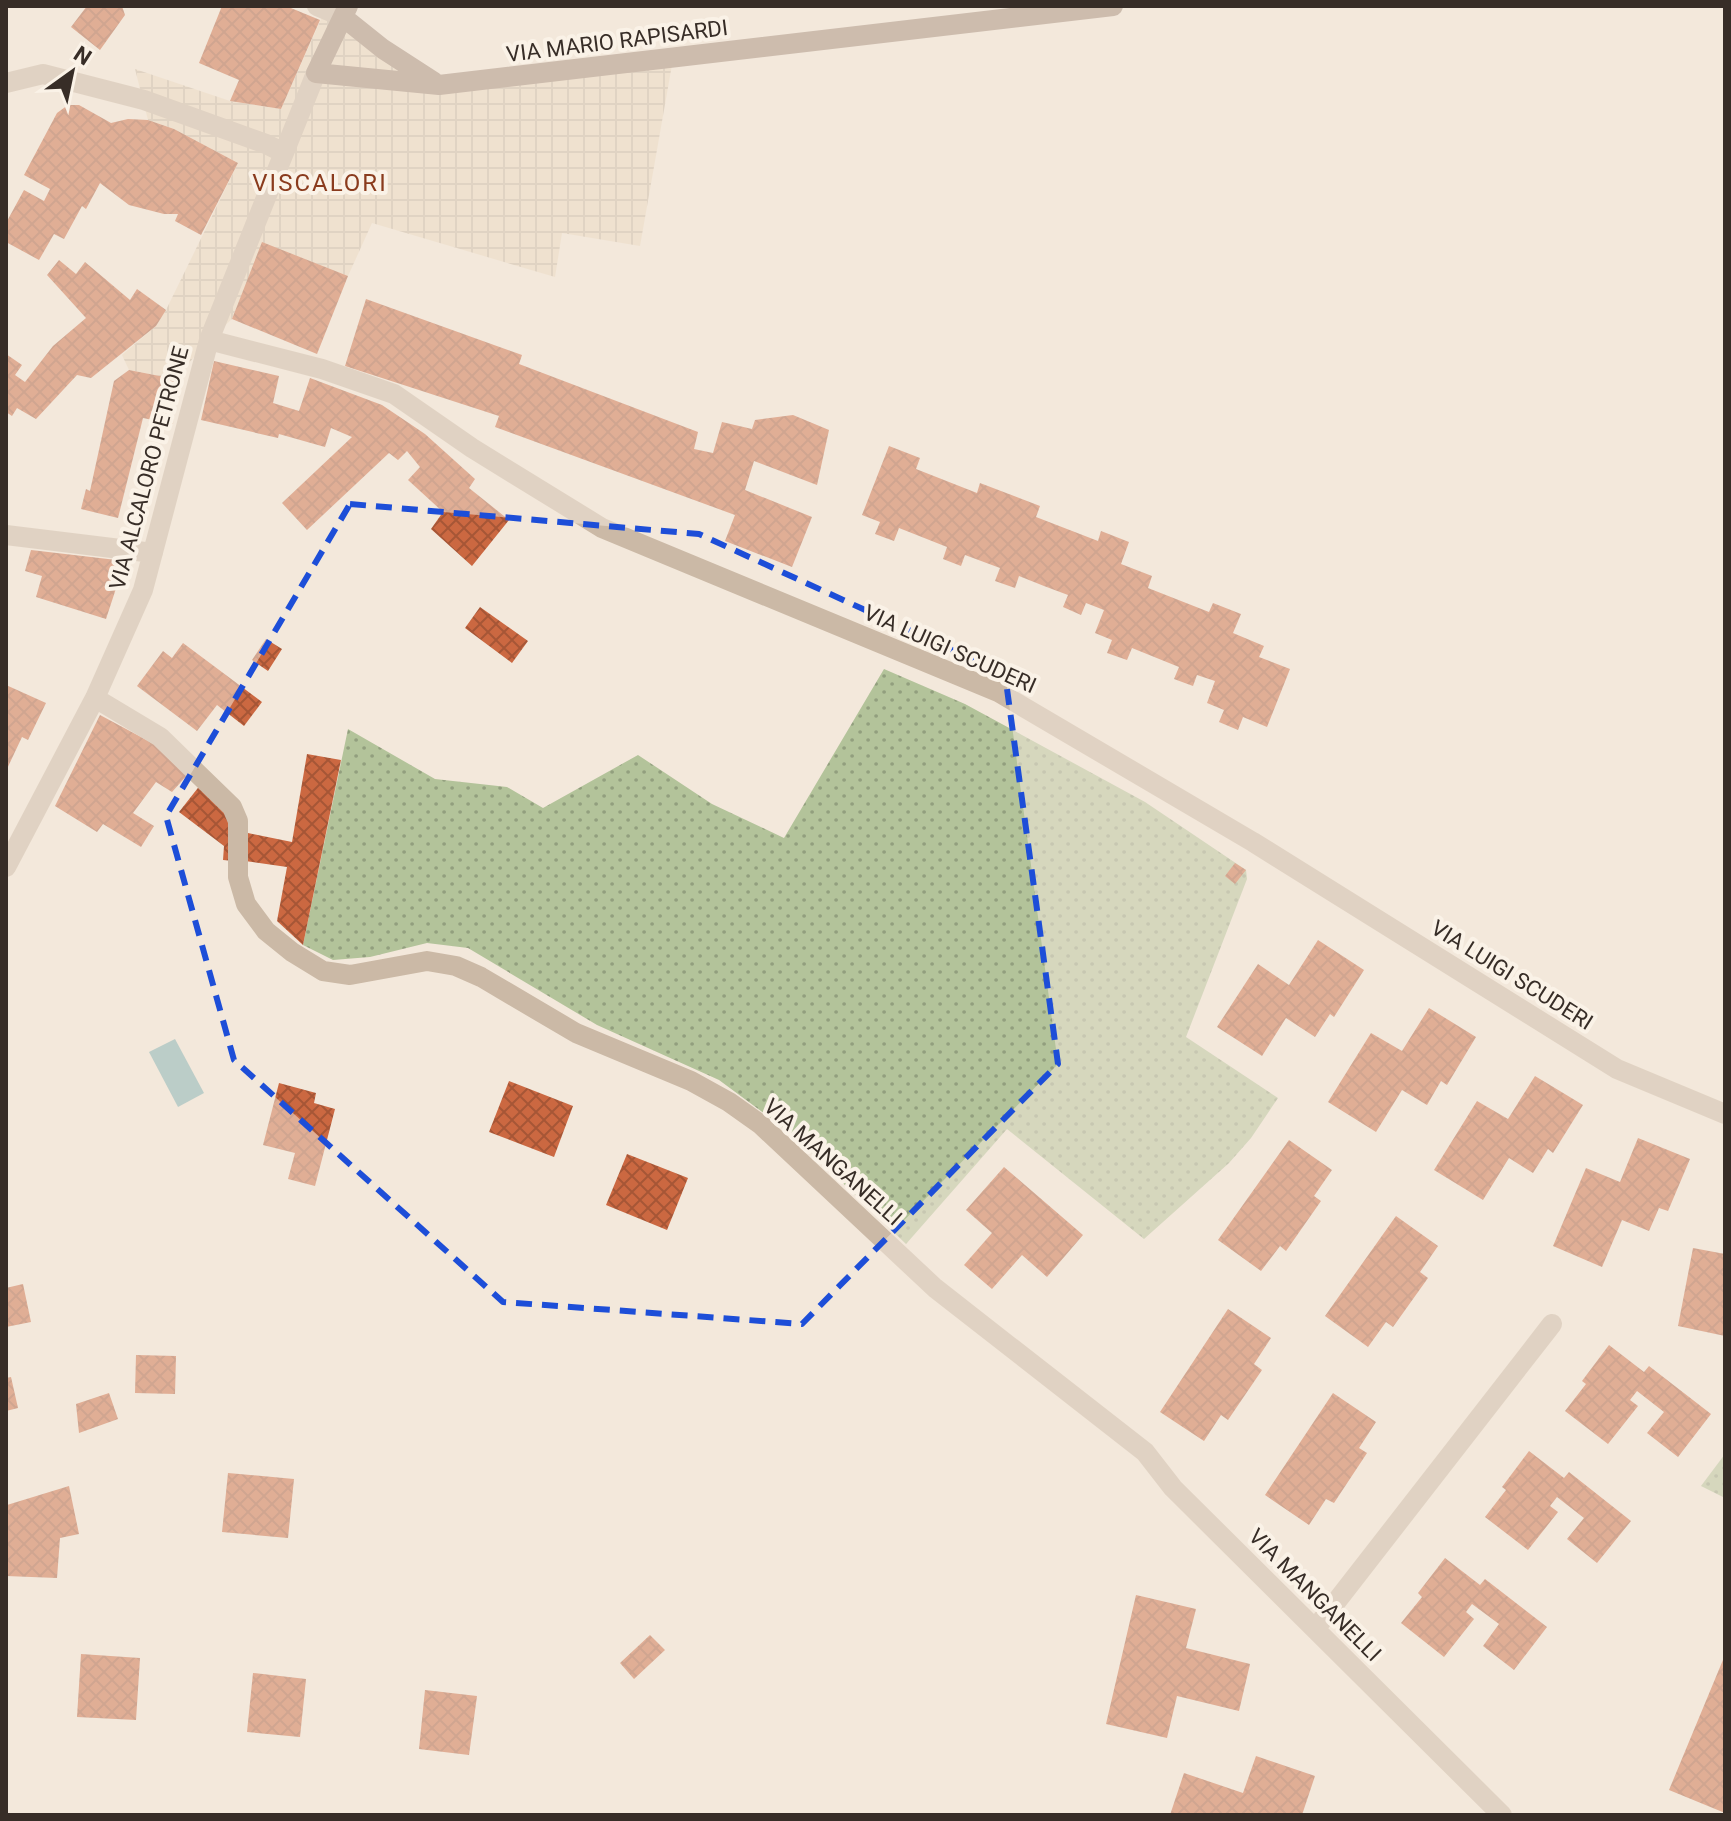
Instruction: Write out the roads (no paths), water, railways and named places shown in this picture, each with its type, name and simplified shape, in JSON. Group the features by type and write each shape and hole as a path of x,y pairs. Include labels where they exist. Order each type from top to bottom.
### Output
{"street":[{"path":"317,6 346,12 383,49 439,85"},
{"name":"VIA MARIO RAPISARDI","path":"316,73 439,85 1113,6"},
{"path":"316,73 346,12"},
{"name":"VIA ALCALORO PETRONE","path":"6,867 95,698 143,590 209,340 316,73"},
{"path":"6,83 43,74 144,100 284,153"},
{"name":"VIA LUIGI SCUDERI","path":"209,340 322,369 394,394 472,448 602,528 998,692 1253,842 1617,1069 1725,1114"},
{"path":"6,535 153,553"},
{"name":"VIA MANGANELLI","path":"95,698 160,737 232,807 238,821 238,877 246,904 266,931 292,952 323,971 350,975 427,961 456,966 481,977 576,1033 691,1081 760,1124 935,1288 1145,1452 1173,1488 1502,1815"},
{"path":"1315,1629 1552,1324"}],"water":[{"path":"175,1039 204,1093 178,1107 149,1052"}],"district":[{"name":"VISCALORI","path":"320,183"}]}
